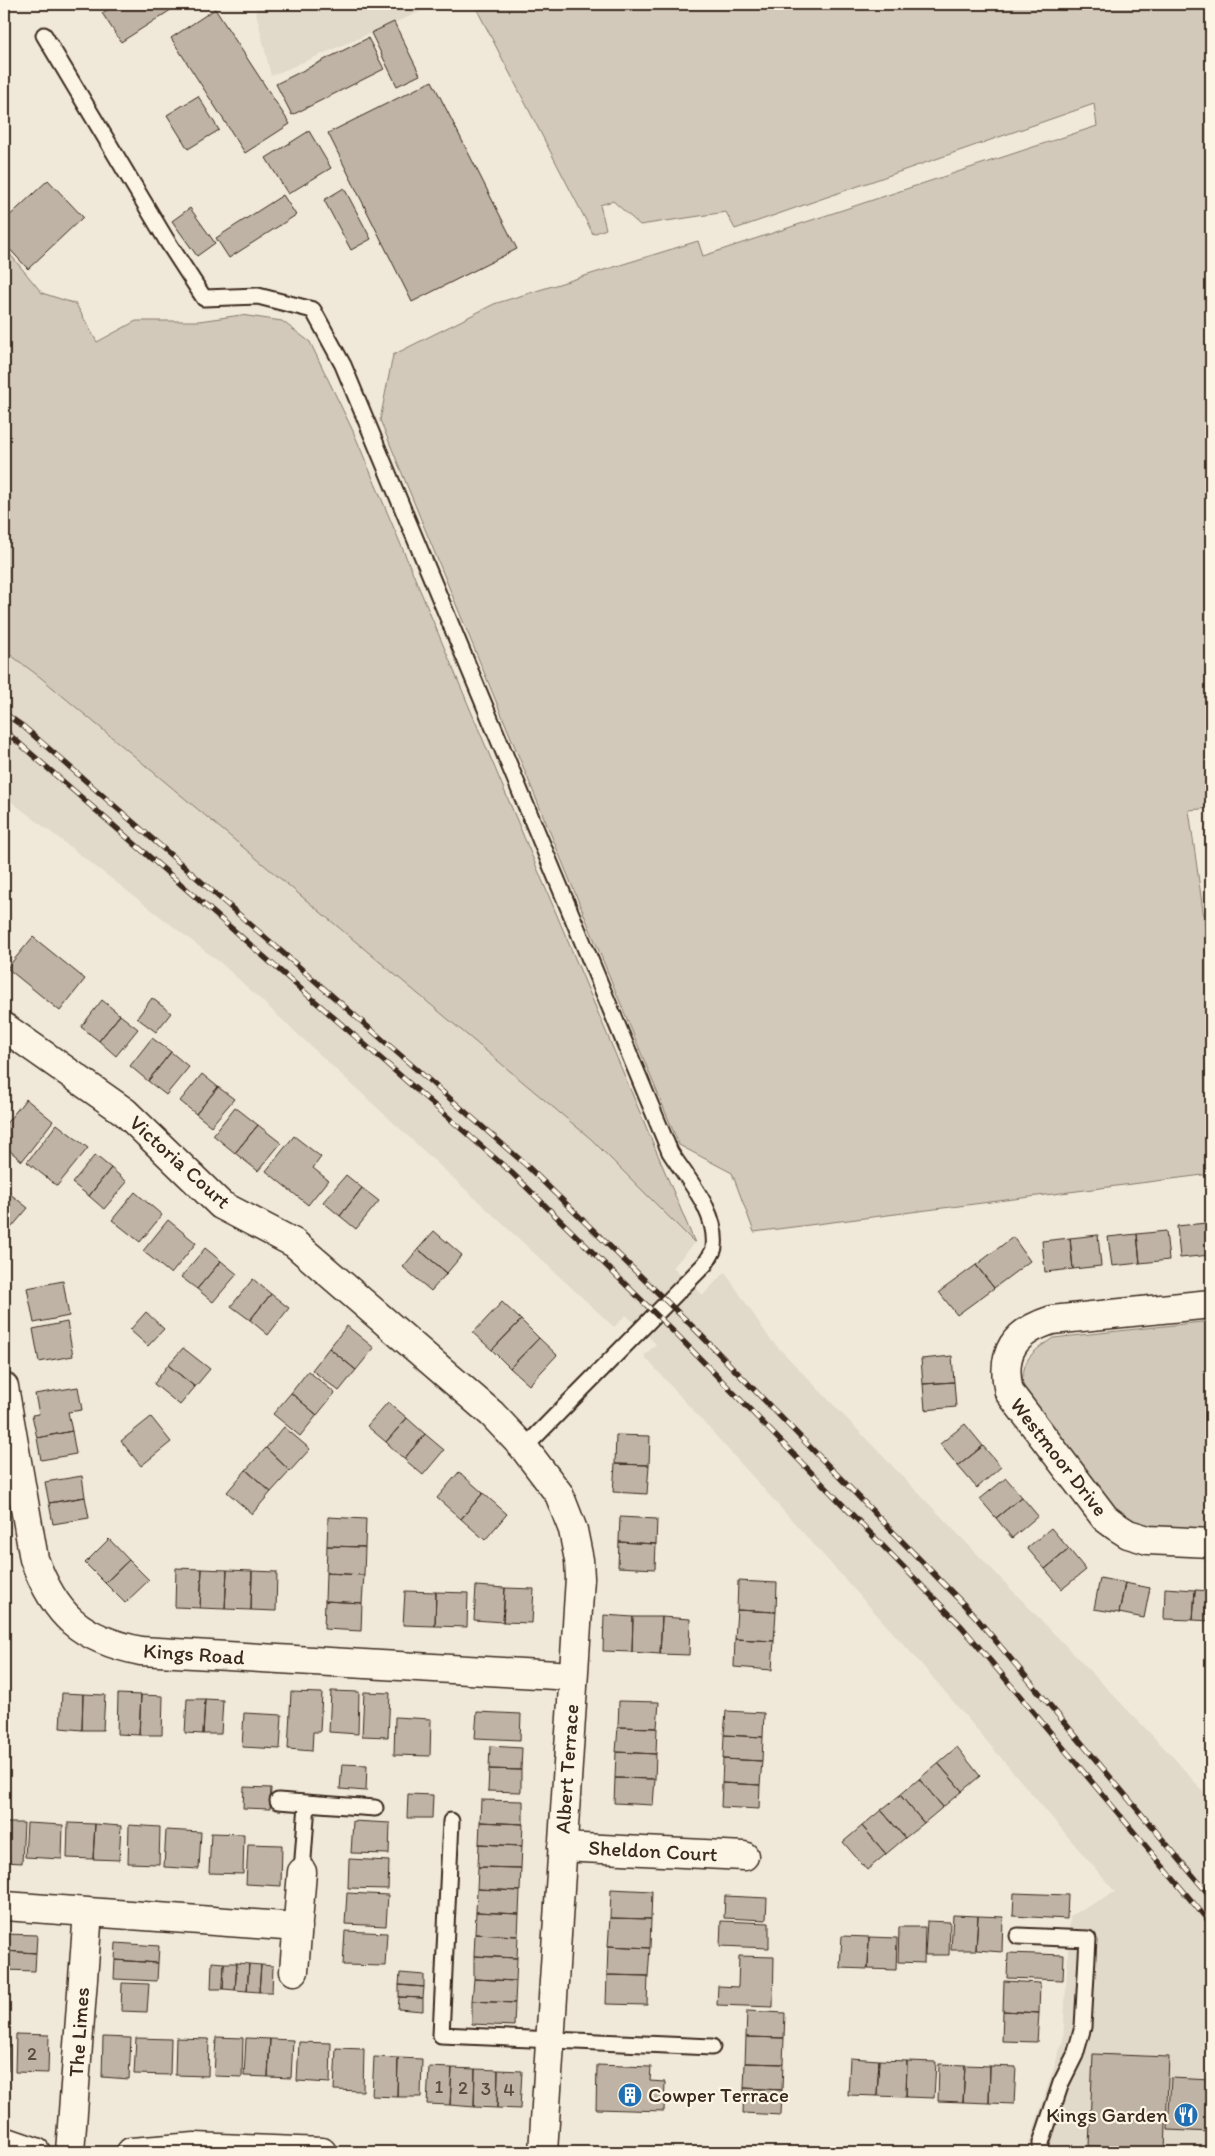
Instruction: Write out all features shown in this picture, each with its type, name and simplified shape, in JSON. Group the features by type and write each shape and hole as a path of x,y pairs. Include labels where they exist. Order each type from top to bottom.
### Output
{"street":[{"name":"Victoria Court","path":"4,1027 125,1112 221,1205 294,1243 492,1414"},
{"name":"Westmoor Drive","path":"1211,1304 1052,1320 1037,1325 1025,1332 1010,1348 1006,1361 1006,1374 1009,1392 1105,1518 1128,1534 1148,1540 1211,1543"},
{"name":"Kings Road","path":"4,1387 34,1559 44,1586 60,1610 91,1635 116,1646 141,1651 573,1676"},
{"name":"Albert Terrace","path":"492,1414 524,1448 559,1494 573,1530 579,1560 580,1578 543,2152"},
{"name":"Sheldon Court","path":"562,1847 744,1856"},
{"path":"294,1971 302,1872"},
{"path":"5,1906 298,1928"},
{"name":"The Limes","path":"70,2152 88,1912"},
{"path":"4,2141 36,2152"},
{"path":"131,2152 196,2146 322,2152"}],"lane":[{"path":"44,35 167,241 204,298 258,296 313,310 347,374 670,1152 703,1202 712,1226 714,1248 705,1264 524,1448"},
{"path":"278,1801 375,1808"},
{"path":"302,1872 307,1804"},
{"path":"451,1821 441,2035 712,2047"},
{"path":"1018,1936 1088,1939 1084,2027 1075,2055 1061,2083 1042,2143 1041,2152"}],"shaded area":[{"path":"254,4 438,4 271,76"},
{"path":"474,4 1211,4 1211,808 1189,810 1211,968 1211,1174 754,1232 732,1173 679,1145 380,420 393,355 494,304 698,241 703,256 1097,126 1094,104 735,229 726,212 640,225 613,201 600,205 606,229 593,234"},
{"path":"4,247 42,293 76,304 97,342 136,321 199,321 241,315 282,321 310,342 353,431 695,1243 591,1139 40,677 4,650"},
{"path":"4,650 40,677 591,1139 695,1243 673,1267 703,1295 725,1272 770,1339 1173,1757 1211,1801 1211,2152 1118,2152 1029,2144 1063,2040 1070,1916 1115,1892 923,1666 644,1356 656,1344 626,1315 614,1327 222,964 4,796"},
{"path":"1211,1321 1211,1529 1144,1527 1129,1521 1112,1509 1021,1391 1025,1365 1037,1349 1053,1338"}],"building":[{"path":"117,4 180,4 121,42 102,13"},
{"path":"215,9 290,124 245,153 171,38"},
{"path":"394,22 420,75 397,86 371,33"},
{"path":"368,38 384,69 292,115 276,84"},
{"path":"432,81 517,249 412,302 328,133"},
{"path":"198,96 219,130 188,149 167,115"},
{"path":"309,131 331,168 288,194 266,158"},
{"path":"48,180 83,217 28,269 4,243 4,221"},
{"path":"344,188 371,239 351,250 324,200"},
{"path":"283,195 296,215 229,258 216,238"},
{"path":"190,208 215,243 197,256 172,221"},
{"path":"33,937 85,979 60,1011 7,968"},
{"path":"152,998 171,1013 156,1032 137,1018"},
{"path":"102,1000 120,1015 99,1041 81,1027"},
{"path":"120,1015 138,1029 116,1056 99,1041"},
{"path":"152,1038 171,1052 148,1081 130,1066"},
{"path":"171,1052 189,1067 166,1095 148,1081"},
{"path":"202,1074 218,1087 196,1114 180,1101"},
{"path":"218,1087 234,1099 211,1126 196,1114"},
{"path":"26,1099 53,1121 22,1161 4,1146 4,1126"},
{"path":"235,1107 258,1125 235,1153 213,1135"},
{"path":"57,1124 88,1148 57,1186 27,1162"},
{"path":"258,1125 281,1143 258,1171 235,1153"},
{"path":"294,1136 321,1157 313,1168 328,1180 308,1205 266,1171"},
{"path":"95,1155 111,1168 89,1196 72,1183"},
{"path":"111,1168 127,1182 104,1209 89,1196"},
{"path":"346,1175 362,1188 340,1216 323,1202"},
{"path":"362,1188 379,1201 356,1229 340,1216"},
{"path":"4,1189 28,1208 11,1228 4,1223"},
{"path":"135,1192 162,1215 140,1242 112,1220"},
{"path":"168,1220 196,1243 171,1274 143,1251"},
{"path":"1206,1223 1211,1223 1210,1255"},
{"path":"1206,1223 1210,1255 1180,1258 1177,1226"},
{"path":"434,1231 462,1255 447,1273 418,1249"},
{"path":"1166,1231 1169,1260 1140,1263 1137,1234"},
{"path":"1137,1234 1140,1263 1112,1266 1108,1237"},
{"path":"1098,1235 1101,1266 1073,1269 1070,1238"},
{"path":"1013,1237 1030,1261 994,1288 976,1265"},
{"path":"1070,1238 1073,1269 1045,1272 1042,1241"},
{"path":"205,1248 221,1261 197,1289 181,1277"},
{"path":"418,1249 447,1273 431,1291 403,1267"},
{"path":"221,1261 237,1274 213,1302 197,1289"},
{"path":"976,1265 994,1288 957,1315 939,1292"},
{"path":"253,1279 271,1294 250,1320 231,1306"},
{"path":"63,1281 69,1316 34,1323 27,1288"},
{"path":"271,1294 289,1308 268,1335 250,1320"},
{"path":"502,1302 521,1320 492,1350 473,1333"},
{"path":"146,1312 164,1329 148,1346 130,1330"},
{"path":"521,1320 539,1338 510,1368 492,1350"},
{"path":"67,1322 73,1356 39,1362 33,1329"},
{"path":"347,1326 374,1348 356,1370 329,1348"},
{"path":"539,1338 557,1355 529,1385 510,1368"},
{"path":"183,1348 210,1369 195,1387 168,1365"},
{"path":"329,1348 356,1370 339,1391 312,1370"},
{"path":"952,1356 954,1382 923,1384 921,1359"},
{"path":"168,1365 195,1387 180,1405 154,1384"},
{"path":"308,1371 335,1393 317,1415 291,1393"},
{"path":"954,1382 956,1407 925,1410 923,1384"},
{"path":"78,1387 82,1410 68,1412 72,1431 37,1438 32,1415 39,1414 35,1394"},
{"path":"291,1393 317,1415 300,1436 273,1414"},
{"path":"388,1402 407,1418 386,1442 367,1426"},
{"path":"151,1417 171,1442 141,1466 121,1441"},
{"path":"407,1418 425,1434 404,1459 386,1442"},
{"path":"965,1424 983,1446 958,1466 940,1444"},
{"path":"284,1427 310,1449 290,1471 266,1448"},
{"path":"72,1431 76,1454 41,1460 37,1438"},
{"path":"425,1434 444,1450 423,1475 404,1459"},
{"path":"616,1435 650,1436 649,1465 615,1464"},
{"path":"983,1446 1001,1467 977,1488 958,1466"},
{"path":"266,1448 290,1471 271,1492 246,1470"},
{"path":"615,1464 649,1465 647,1494 613,1492"},
{"path":"246,1470 271,1492 252,1514 227,1492"},
{"path":"459,1472 483,1493 461,1519 437,1498"},
{"path":"82,1476 85,1497 49,1503 45,1482"},
{"path":"1006,1478 1022,1497 996,1518 980,1499"},
{"path":"483,1493 507,1514 485,1540 461,1519"},
{"path":"85,1497 89,1518 53,1524 49,1503"},
{"path":"1022,1497 1038,1516 1012,1538 996,1518"},
{"path":"328,1517 366,1519 365,1547 327,1546"},
{"path":"620,1517 657,1519 656,1544 619,1542"},
{"path":"1051,1528 1069,1549 1045,1569 1027,1548"},
{"path":"109,1539 129,1560 105,1583 85,1563"},
{"path":"619,1542 656,1544 655,1569 618,1567"},
{"path":"327,1546 365,1547 364,1575 326,1573"},
{"path":"1069,1549 1086,1570 1062,1589 1045,1569"},
{"path":"129,1560 149,1580 125,1603 105,1583"},
{"path":"176,1568 202,1569 200,1608 175,1607"},
{"path":"202,1569 227,1570 225,1609 200,1608"},
{"path":"227,1570 252,1571 251,1610 225,1609"},
{"path":"252,1571 277,1572 276,1611 251,1610"},
{"path":"326,1573 364,1575 362,1603 325,1601"},
{"path":"1100,1578 1125,1583 1119,1613 1094,1609"},
{"path":"738,1581 777,1583 776,1612 737,1610"},
{"path":"1125,1583 1150,1588 1144,1618 1119,1613"},
{"path":"476,1586 505,1588 503,1622 474,1620"},
{"path":"505,1588 534,1589 532,1623 503,1622"},
{"path":"1165,1588 1195,1590 1193,1620 1164,1619"},
{"path":"1195,1590 1211,1591 1211,1621 1193,1620"},
{"path":"405,1591 436,1592 435,1626 403,1625"},
{"path":"436,1592 468,1593 467,1627 435,1626"},
{"path":"325,1601 362,1603 361,1631 324,1629"},
{"path":"737,1610 776,1612 774,1641 735,1639"},
{"path":"604,1615 633,1617 632,1652 603,1651"},
{"path":"633,1617 662,1617 660,1654 632,1652"},
{"path":"662,1617 690,1619 689,1655 660,1654"},
{"path":"735,1639 774,1641 772,1670 734,1667"},
{"path":"331,1691 359,1692 358,1734 329,1732"},
{"path":"291,1692 322,1693 320,1732 313,1732 312,1751 288,1749"},
{"path":"364,1692 390,1693 388,1737 362,1736"},
{"path":"62,1693 83,1694 82,1730 60,1728"},
{"path":"83,1694 105,1695 103,1730 82,1730"},
{"path":"118,1694 141,1695 139,1735 117,1734"},
{"path":"141,1695 163,1696 162,1735 139,1735"},
{"path":"187,1699 205,1699 203,1734 185,1733"},
{"path":"205,1699 223,1700 221,1734 203,1734"},
{"path":"619,1701 659,1702 657,1728 618,1727"},
{"path":"726,1711 764,1713 763,1737 724,1735"},
{"path":"477,1712 521,1714 520,1740 475,1738"},
{"path":"244,1713 282,1715 280,1749 242,1747"},
{"path":"395,1717 431,1719 430,1756 394,1755"},
{"path":"618,1727 657,1728 656,1754 616,1752"},
{"path":"724,1735 763,1737 762,1761 723,1759"},
{"path":"4,1740 8,1763 4,1764"},
{"path":"490,1746 522,1748 521,1770 489,1769"},
{"path":"957,1747 980,1776 962,1791 938,1763"},
{"path":"616,1752 656,1754 655,1779 615,1778"},
{"path":"723,1759 762,1761 760,1785 722,1783"},
{"path":"938,1763 962,1791 943,1807 919,1779"},
{"path":"342,1764 367,1765 366,1791 340,1789"},
{"path":"489,1769 521,1770 521,1792 488,1791"},
{"path":"615,1778 655,1779 653,1805 614,1803"},
{"path":"919,1779 943,1807 924,1823 900,1795"},
{"path":"722,1783 760,1785 759,1809 721,1807"},
{"path":"244,1787 271,1788 270,1809 243,1808"},
{"path":"408,1794 433,1795 432,1818 407,1818"},
{"path":"900,1795 924,1823 905,1838 881,1810"},
{"path":"481,1800 523,1801 523,1824 480,1822"},
{"path":"881,1810 905,1838 886,1854 862,1826"},
{"path":"353,1821 390,1823 389,1854 351,1853"},
{"path":"480,1822 523,1824 522,1846 479,1844"},
{"path":"4,1823 24,1823 22,1863 4,1862"},
{"path":"27,1823 63,1825 62,1859 25,1857"},
{"path":"68,1823 95,1824 93,1859 67,1858"},
{"path":"95,1824 121,1826 119,1860 93,1859"},
{"path":"129,1825 160,1827 159,1864 128,1863"},
{"path":"862,1826 886,1854 867,1870 843,1842"},
{"path":"166,1830 201,1832 199,1869 164,1867"},
{"path":"211,1833 244,1834 243,1874 209,1873"},
{"path":"248,1844 282,1845 281,1886 246,1884"},
{"path":"479,1844 522,1846 521,1868 478,1867"},
{"path":"349,1859 389,1861 388,1889 348,1888"},
{"path":"478,1867 521,1868 520,1891 477,1889"},
{"path":"477,1889 520,1891 519,1914 476,1912"},
{"path":"611,1889 652,1891 651,1919 610,1918"},
{"path":"347,1893 388,1895 386,1926 345,1924"},
{"path":"1014,1893 1068,1895 1067,1919 1013,1916"},
{"path":"725,1896 767,1898 766,1920 724,1918"},
{"path":"476,1912 519,1914 518,1936 475,1934"},
{"path":"953,1915 978,1916 976,1950 951,1950"},
{"path":"978,1916 1003,1917 1002,1952 976,1950"},
{"path":"610,1918 651,1919 650,1948 608,1946"},
{"path":"721,1921 769,1923 769,1948 720,1946"},
{"path":"927,1921 950,1922 949,1955 925,1955"},
{"path":"899,1927 925,1927 924,1963 898,1962"},
{"path":"345,1931 387,1933 385,1966 343,1965"},
{"path":"4,1934 37,1935 36,1953 4,1951"},
{"path":"475,1934 518,1936 517,1958 474,1956"},
{"path":"842,1936 869,1937 868,1969 840,1968"},
{"path":"869,1937 897,1938 896,1970 868,1969"},
{"path":"116,1943 159,1946 158,1963 115,1960"},
{"path":"608,1946 650,1948 648,1976 607,1975"},
{"path":"4,1951 36,1953 35,1971 4,1970"},
{"path":"1008,1953 1064,1955 1063,1980 1007,1978"},
{"path":"474,1956 517,1958 516,1981 474,1979"},
{"path":"739,1956 774,1957 773,2007 717,2005 718,1986 738,1987"},
{"path":"115,1960 158,1963 157,1981 114,1979"},
{"path":"212,1962 224,1963 223,1989 211,1989"},
{"path":"224,1963 237,1963 235,1990 223,1989"},
{"path":"237,1963 249,1964 247,1991 235,1990"},
{"path":"249,1964 261,1965 259,1992 247,1991"},
{"path":"261,1965 273,1966 272,1992 259,1992"},
{"path":"400,1973 424,1975 424,1987 399,1985"},
{"path":"607,1975 648,1976 647,2005 606,2004"},
{"path":"474,1979 516,1981 515,2003 472,2001"},
{"path":"1004,1981 1040,1983 1039,2013 1003,2011"},
{"path":"122,1983 149,1984 147,2012 121,2011"},
{"path":"399,1985 424,1987 423,1998 399,1997"},
{"path":"399,1997 423,1998 423,2011 398,2009"},
{"path":"472,2001 515,2003 514,2026 472,2024"},
{"path":"747,2011 785,2013 784,2038 746,2037"},
{"path":"1003,2011 1039,2013 1037,2042 1002,2041"},
{"path":"4,2032 9,2033 8,2071 4,2071"},
{"path":"16,2034 49,2035 48,2073 15,2072"},
{"path":"103,2037 131,2038 129,2079 102,2077"},
{"path":"216,2037 243,2038 242,2077 214,2076"},
{"path":"746,2037 784,2038 783,2064 745,2063"},
{"path":"136,2038 171,2039 170,2075 134,2074"},
{"path":"176,2038 209,2039 208,2076 175,2075"},
{"path":"246,2038 270,2039 268,2077 244,2076"},
{"path":"270,2039 293,2040 291,2078 268,2077"},
{"path":"299,2042 331,2043 330,2083 297,2081"},
{"path":"336,2048 364,2049 363,2091 334,2090"},
{"path":"1093,2054 1169,2057 1165,2149 1089,2146"},
{"path":"374,2057 398,2058 397,2097 372,2096"},
{"path":"398,2058 422,2059 421,2097 397,2097"},
{"path":"850,2058 879,2060 877,2096 848,2095"},
{"path":"879,2060 907,2061 906,2097 877,2096"},
{"path":"907,2061 936,2062 934,2098 906,2097"},
{"path":"745,2063 783,2064 782,2090 744,2088"},
{"path":"939,2064 965,2065 963,2102 938,2101"},
{"name":"Cowper Terrace","path":"597,2065 651,2067 650,2081 665,2082 664,2111 596,2109"},
{"path":"965,2065 990,2066 989,2103 963,2102"},
{"path":"990,2066 1016,2067 1014,2104 989,2103"},
{"path":"429,2067 452,2068 450,2105 427,2104"},
{"path":"452,2068 475,2069 474,2107 450,2105"},
{"path":"475,2069 498,2070 497,2108 474,2107"},
{"path":"498,2070 522,2071 520,2109 497,2108"},
{"path":"1171,2078 1211,2080 1211,2132 1168,2130"},
{"path":"744,2088 782,2090 781,2115 743,2113"}],"railway":[{"path":"4,713 24,727 525,1164 691,1325 974,1615 1211,1897"},
{"path":"4,730 512,1173 679,1337 962,1627 1211,1924"}],"place":[{"name":"Cowper Terrace","path":"630,2095"},
{"name":"Kings Garden","path":"1186,2115"}]}
